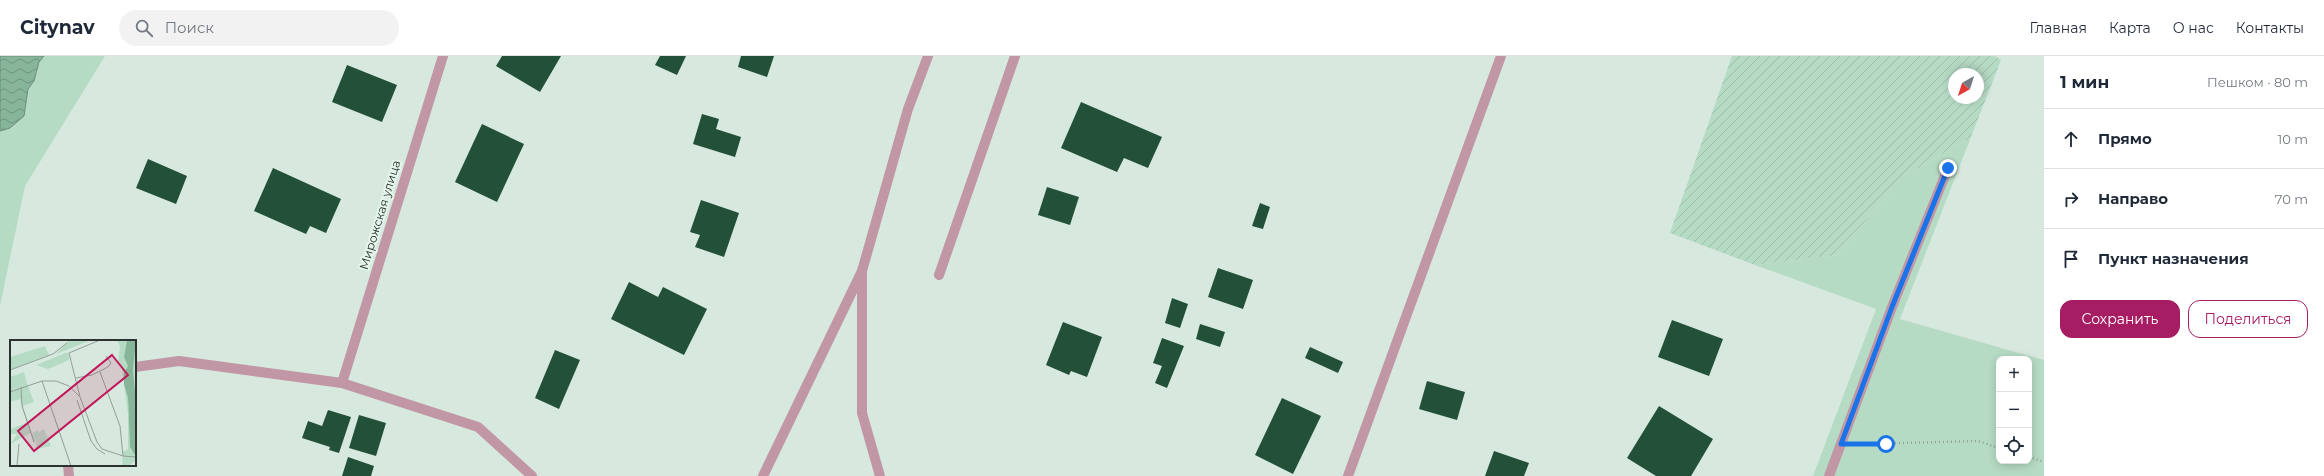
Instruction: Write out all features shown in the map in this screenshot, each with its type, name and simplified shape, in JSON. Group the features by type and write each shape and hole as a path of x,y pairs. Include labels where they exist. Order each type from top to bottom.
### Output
{"street":[{"name":"Мирожская улица","path":"342,383 443,56"},
{"path":"763,476 862,271 908,109 928,56"},
{"path":"939,275 1015,56"},
{"path":"1348,476 1501,56"},
{"path":"1829,476 1892,307 1948,168"},
{"path":"862,271 862,413 880,476"},
{"path":"136,367 179,361 342,383 478,427 532,476"},
{"path":"68,466 69,476"}],"path":[{"path":"1841,444 1978,441 1996,447"},
{"path":"2032,458 2044,462"}],"shaded area":[{"path":"44,56 105,56 25,186 0,306 0,131 10,128 24,116 28,89 34,81 39,62"},
{"path":"1732,56 1995,56 2001,60 1984,104 1984,68 1948,68 1948,104 1984,104 1971,137 1901,178 1837,255 1755,265 1670,233"},
{"path":"1971,137 1900,319 2030,356 1996,356 1996,464 2032,464 2032,357 2044,360 2044,476 1813,476 1876,309 1755,265 1837,255 1901,178"}],"water":[{"path":"0,56 44,56 39,62 34,81 28,89 24,116 10,128 0,131"}],"building":[{"path":"502,56 561,56 540,92 496,66"},
{"path":"660,56 686,56 677,75 655,65"},
{"path":"741,56 774,56 767,77 738,67"},
{"path":"347,65 397,85 382,122 332,102"},
{"path":"1081,102 1162,137 1148,168 1124,158 1117,172 1061,148"},
{"path":"702,114 719,119 716,129 741,137 735,157 693,144"},
{"path":"482,124 524,144 497,202 455,182"},
{"path":"148,159 187,176 176,204 136,188"},
{"path":"273,168 341,199 326,233 310,226 306,234 254,211"},
{"path":"1047,187 1079,197 1070,225 1038,215"},
{"path":"701,200 739,213 724,257 695,247 700,235 690,232"},
{"path":"1260,203 1270,207 1263,229 1252,226"},
{"path":"1218,268 1253,280 1243,309 1208,297"},
{"path":"629,282 658,297 663,287 707,309 684,355 611,319"},
{"path":"1172,298 1188,304 1180,328 1165,323"},
{"path":"1672,320 1723,339 1709,376 1658,357"},
{"path":"1063,322 1102,337 1087,377 1071,371 1069,375 1046,365"},
{"path":"1200,324 1225,332 1220,347 1196,339"},
{"path":"1162,338 1184,346 1167,388 1155,383 1162,366 1153,363"},
{"path":"1310,347 1343,362 1338,373 1305,358"},
{"path":"555,350 580,360 559,409 535,398"},
{"path":"1427,381 1465,392 1457,420 1419,409"},
{"path":"1282,398 1321,416 1293,474 1255,455"},
{"path":"1659,406 1713,439 1691,476 1656,476 1627,458"},
{"path":"328,410 351,417 339,453 329,450 330,447 302,438 308,421 322,426"},
{"path":"359,415 386,423 376,456 349,448"},
{"path":"1494,451 1529,463 1524,476 1485,476"},
{"path":"348,457 374,466 371,476 342,476"}],"route":[{"path":"1886,444 1841,444 1892,307 1948,168"}]}
